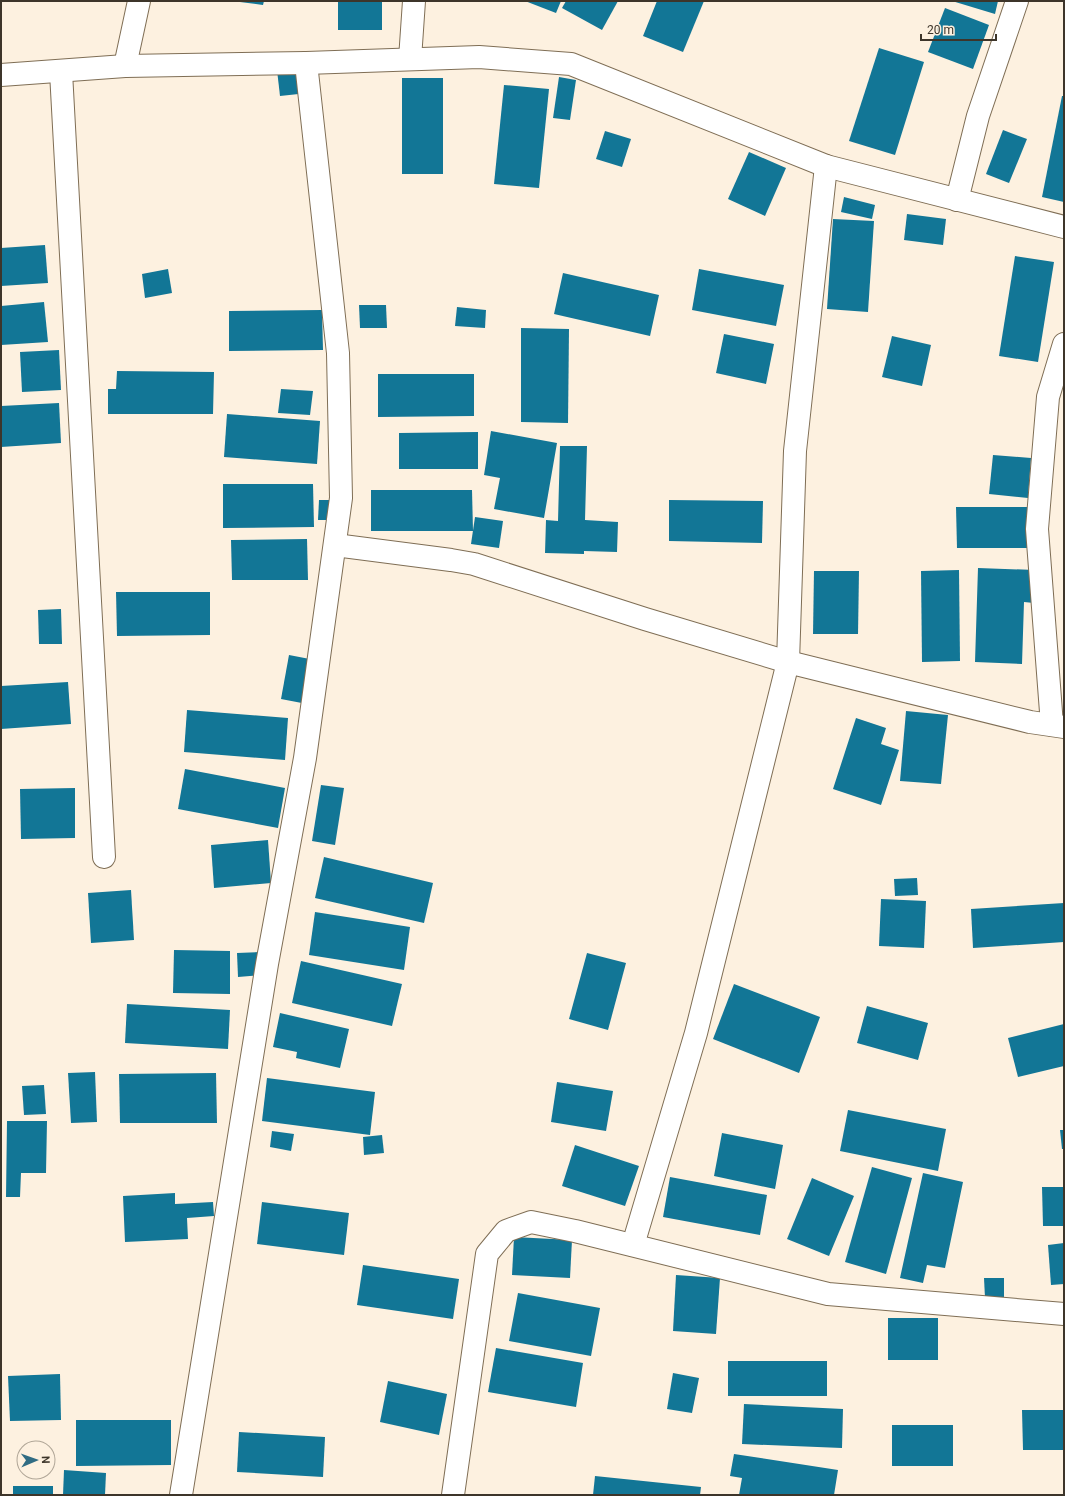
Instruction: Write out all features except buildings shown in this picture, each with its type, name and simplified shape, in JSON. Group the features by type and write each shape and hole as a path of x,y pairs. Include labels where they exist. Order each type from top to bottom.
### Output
{"street":[{"path":"125,66 139,1"},
{"path":"410,59 414,1"},
{"path":"956,200 978,116 1016,1"},
{"path":"1,75 61,72 125,66 306,63 479,57 571,64 826,166 1064,227"},
{"path":"182,1495 267,964 305,758 341,498 338,353 306,63"},
{"path":"61,72 104,857"},
{"path":"633,1245 696,1033 788,662 795,451 826,166"},
{"path":"334,545 474,564 637,617 788,662 1030,722 1058,726 1037,528 1048,397 1064,344"},
{"path":"453,1495 487,1254 506,1231 531,1222 633,1245 828,1294 1064,1314"}]}
